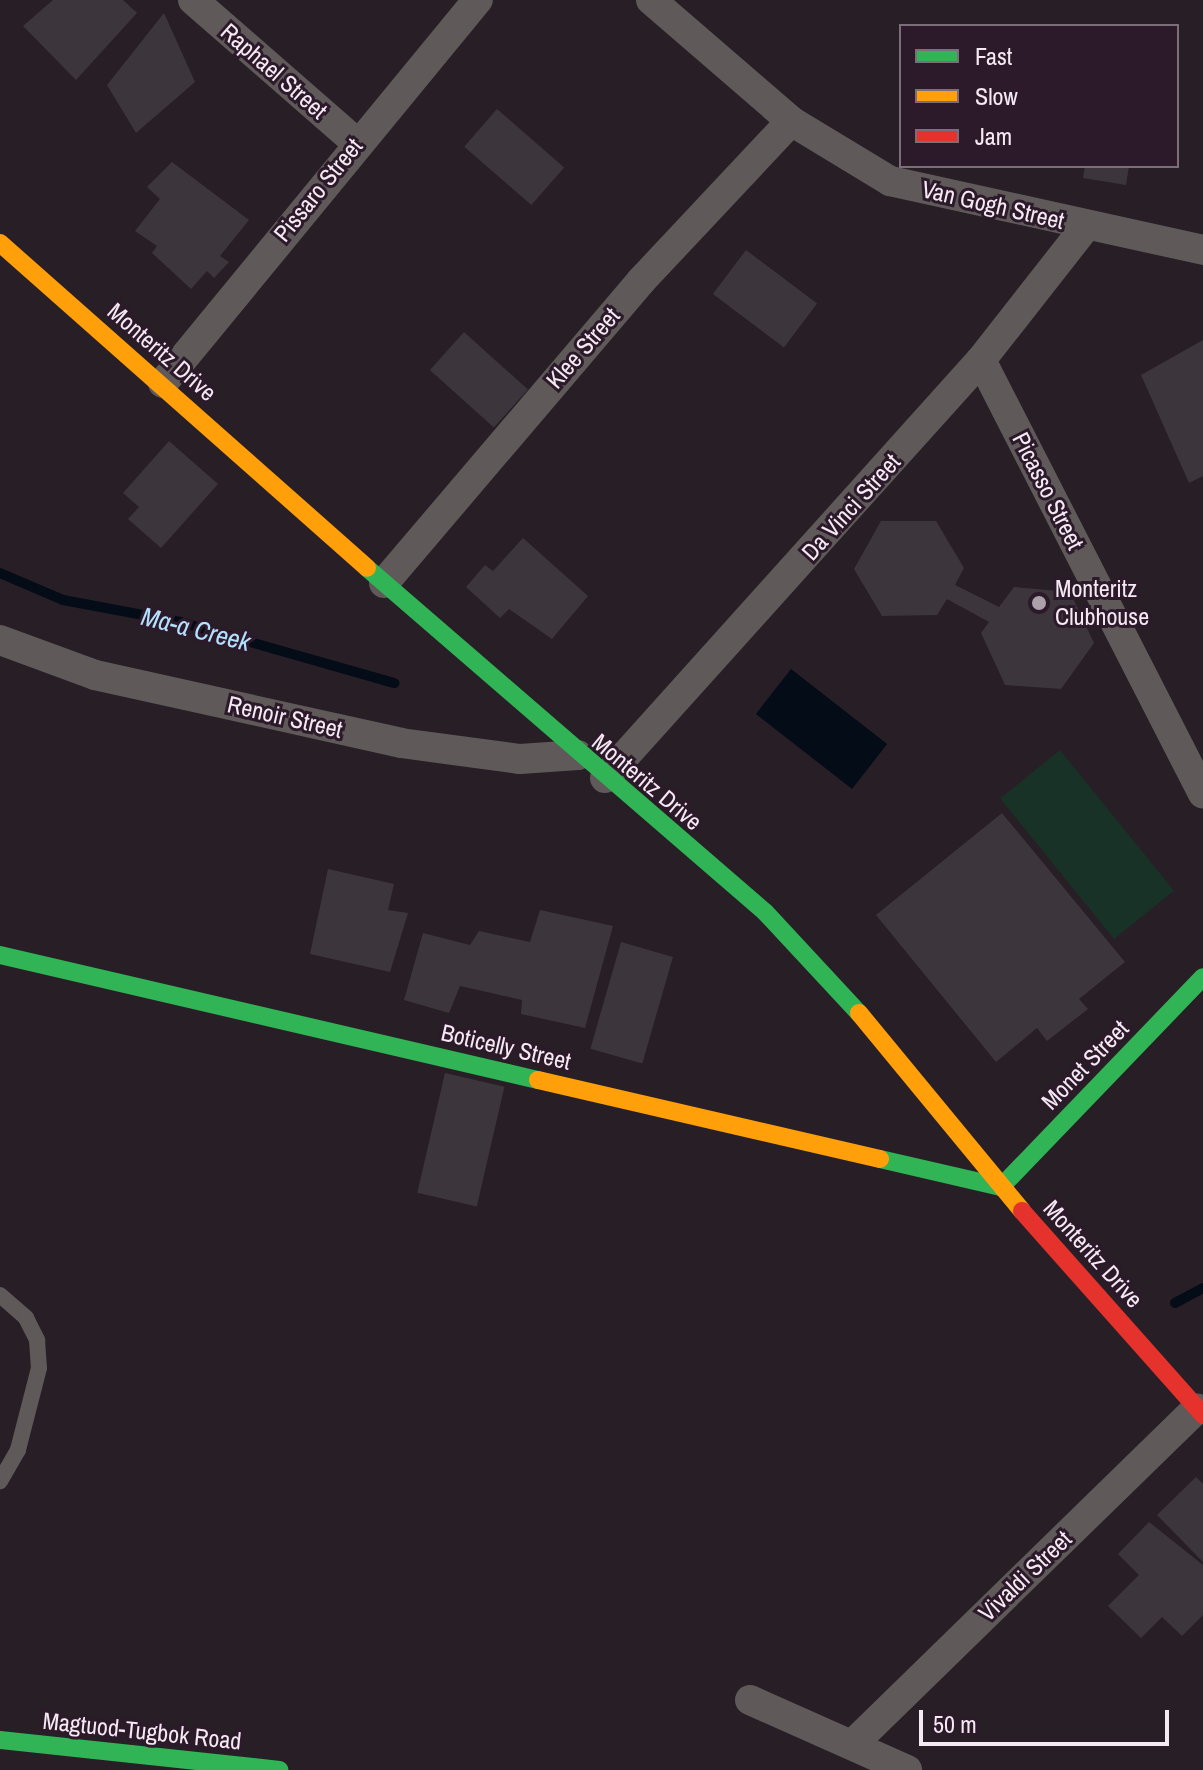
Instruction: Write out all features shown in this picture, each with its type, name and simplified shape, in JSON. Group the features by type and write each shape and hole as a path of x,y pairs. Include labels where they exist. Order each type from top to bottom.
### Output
{"street":[{"name":"Raphael Street","path":"193,0 356,142"},
{"name":"Pissaro Street","path":"163,383 356,142 478,0"},
{"name":"Van Gogh Street","path":"651,0 791,121 890,181 1203,250"},
{"name":"Klee Street","path":"384,583 641,281 791,121"},
{"name":"Da Vinci Street","path":"605,778 981,360 1086,226"},
{"name":"Monteritz Drive","path":"0,243 163,383 578,755 765,912 818,967 1001,1187 1201,1410"},
{"name":"Picasso Street","path":"981,360 1203,793"},
{"name":"Renoir Street","path":"0,640 95,675 401,743 520,759 578,755"},
{"name":"Boticelly Street","path":"0,955 1001,1187"},
{"name":"Monet Street","path":"1001,1187 1203,977"},
{"name":"Vivaldi Street","path":"854,1743 1201,1410"},
{"path":"750,1700 854,1743 907,1770"},
{"name":"Magtuod-Tugbok Road","path":"0,1740 279,1770"}],"lane":[{"path":"0,1295 26,1318 37,1340 39,1368 18,1450 0,1481"}],"green space":[{"path":"1060,750 1174,891 1114,939 1000,798"}],"shaded area":[{"path":"791,669 887,744 852,789 756,714"}],"building":[{"path":"53,0 123,0 137,13 76,80 23,26"},
{"path":"164,13 195,82 136,133 107,85"},
{"path":"497,109 564,167 531,205 464,147"},
{"path":"172,162 249,220 220,256 229,262 214,278 207,271 191,289 152,253 157,246 135,231 160,199 147,187"},
{"path":"1085,168 1129,168 1126,185 1083,178"},
{"path":"746,250 817,304 784,347 713,294"},
{"path":"464,332 528,390 494,427 430,370"},
{"path":"1203,340 1203,476 1189,483 1141,375"},
{"path":"169,441 218,484 161,548 128,519 139,507 123,493"},
{"name":"Monteritz Clubhouse","path":"881,521 936,521 964,568 955,585 999,607 1014,587 1070,592 1094,643 1061,689 1005,685 981,633 989,622 947,599 937,615 882,616 854,569"},
{"path":"523,538 588,596 552,639 509,609 500,618 466,587 485,565 493,571"},
{"path":"1002,813 1125,962 1079,999 1088,1009 1047,1041 1037,1028 996,1062 876,915"},
{"path":"328,869 394,884 388,910 408,913 390,972 310,954"},
{"path":"540,910 613,926 585,1028 521,1014 522,1000 460,986 449,1013 404,1000 423,933 470,945 479,931 530,942"},
{"path":"621,942 673,957 642,1064 590,1049"},
{"path":"445,1073 504,1087 477,1207 417,1193"},
{"path":"1196,1477 1203,1484 1203,1562 1157,1515"},
{"path":"1149,1522 1203,1565 1203,1615 1182,1636 1162,1617 1141,1638 1108,1606 1139,1575 1118,1554"}],"waterway":[{"name":"Ma-a Creek","path":"0,573 63,600 180,622 394,683"},
{"name":"Ma-a Creek","path":"1175,1303 1203,1288"}],"traffic: fast":[{"path":"367,568 765,912 859,1013"},
{"path":"0,955 538,1080"},
{"path":"880,1159 1001,1187 1203,977"},
{"path":"0,1740 279,1770"}],"traffic: slow":[{"path":"0,243 367,568"},
{"path":"859,1013 1022,1211"},
{"path":"538,1080 880,1159"}],"traffic: jam":[{"path":"1022,1211 1203,1415"}],"place":[{"name":"Monteritz Clubhouse","path":"1039,603"}]}
